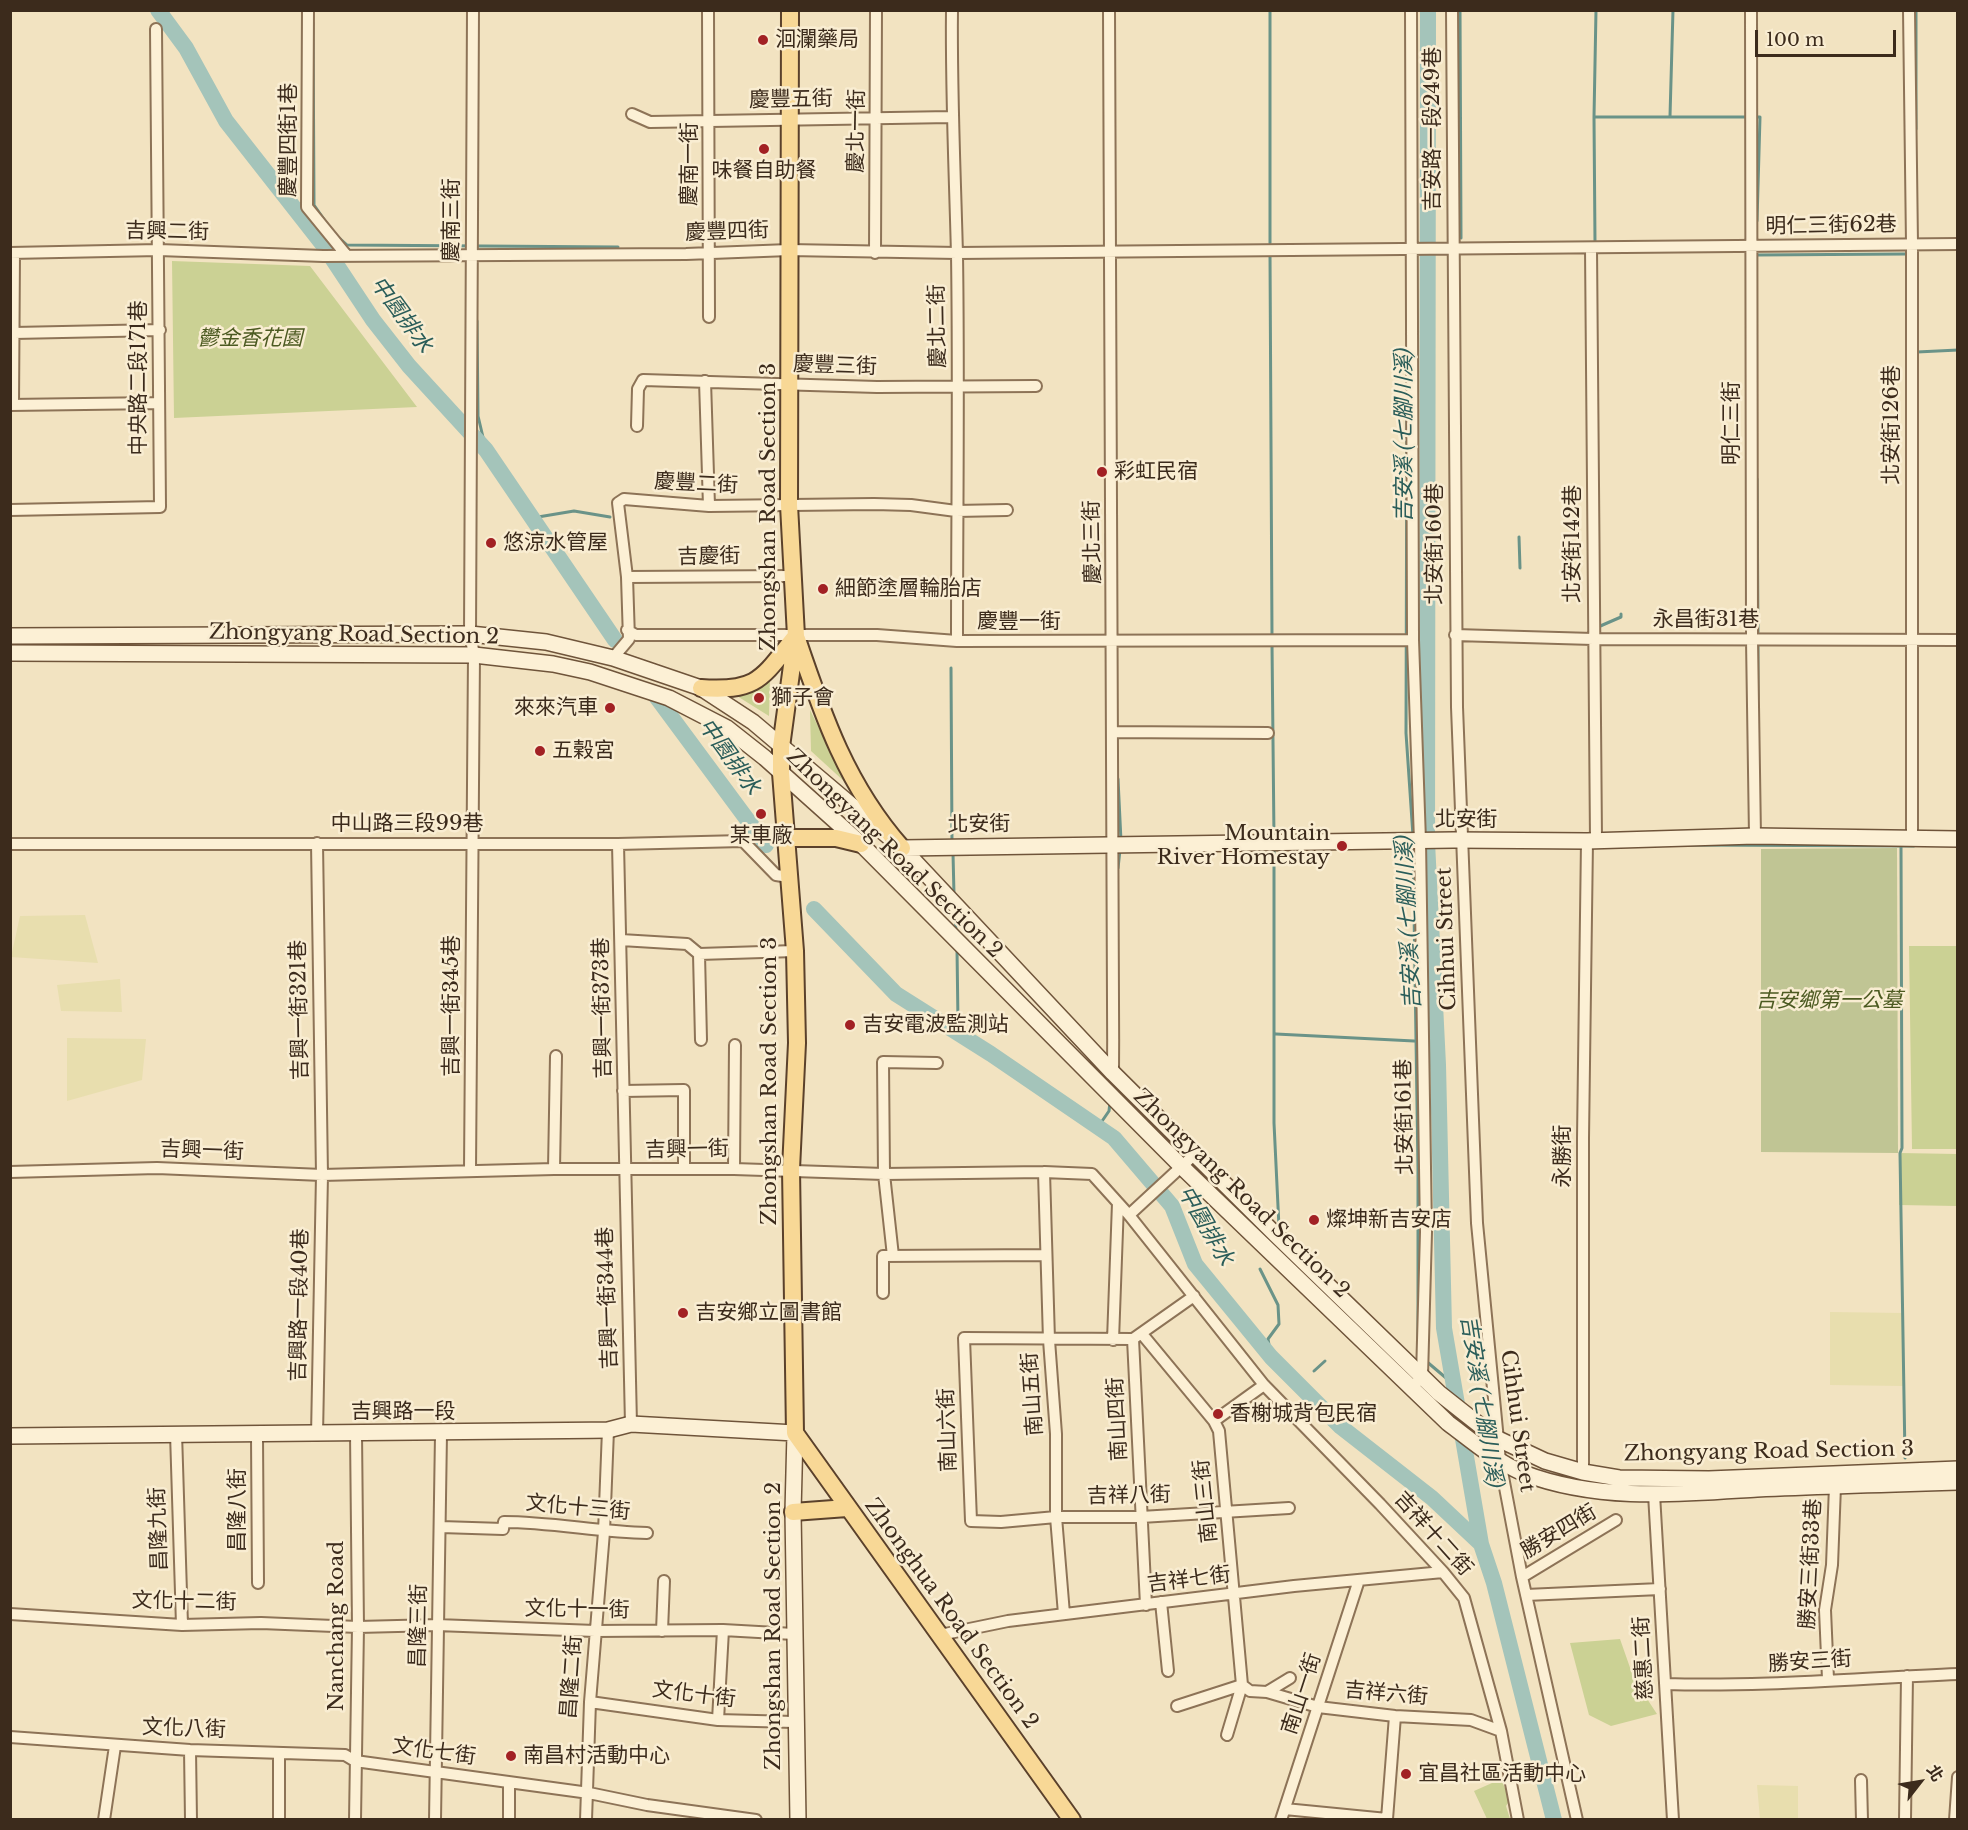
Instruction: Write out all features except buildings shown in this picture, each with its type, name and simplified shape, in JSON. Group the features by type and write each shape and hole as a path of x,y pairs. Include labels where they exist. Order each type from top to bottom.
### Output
{"main road":[{"name":"Zhongshan Road Section 3","path":"790,10 789,505 795,636 781,747 781,773 795,951 797,1043 791,1170 795,1433"},
{"path":"701,688 730,690 749,684 776,664 795,636"},
{"path":"795,636 823,717 857,788 876,819 902,848"},
{"path":"786,838 836,838 861,844"},
{"name":"Zhonghua Road Section 2","path":"795,1433 1072,1820"},
{"path":"793,1512 847,1508"}],"street":[{"name":"慶豐四街1巷","path":"308,10 307,207 347,256"},
{"name":"慶南三街","path":"472,10 472,645"},
{"name":"慶南一街","path":"708,10 709,317"},
{"name":"慶北一街","path":"875,253 876,10"},
{"name":"慶北二街","path":"952,10 951,117 957,253 957,641"},
{"name":"慶北三街","path":"1109,10 1109,250 1114,642 1112,732 1115,844 1113,1073"},
{"name":"北安街161巷","path":"1411,10 1413,640 1426,841 1426,1232 1422,1376"},
{"name":"吉安路一段249巷","path":"1452,10 1453,247"},
{"name":"明仁三街","path":"1751,10 1751,117 1756,247 1752,640 1755,836"},
{"name":"北安街126巷","path":"1910,10 1912,840"},
{"name":"中央路二段171巷","path":"10,510 160,507 156,29"},
{"name":"慶豐五街","path":"632,114 650,122 951,117"},
{"name":"明仁三街62巷","path":"1413,248 1958,244"},
{"name":"北安街160巷","path":"1453,247 1455,635 1459,840"},
{"name":"慶豐四街","path":"347,256 471,253 710,253 789,250 957,253 1413,248"},
{"name":"北安街142巷","path":"1591,248 1592,840"},
{"name":"吉興二街","path":"12,253 159,250 347,256"},
{"path":"12,253 15,333 12,405 159,403"},
{"path":"15,333 160,330"},
{"name":"慶豐三街","path":"638,426 638,388 643,380 958,388 1036,386"},
{"path":"705,381 709,506"},
{"name":"慶豐二街","path":"627,630 627,577 618,503 624,499 709,506 911,505 957,511 1007,510"},
{"name":"吉慶街","path":"627,577 792,576"},
{"name":"慶豐一街","path":"627,630 636,635 876,634 957,641 1413,640"},
{"path":"614,658 628,639 627,630"},
{"name":"永昌街31巷","path":"1455,635 1593,639 1958,640"},
{"name":"Zhongyang Road Section 2","path":"10,636 472,645 590,672 669,698 727,728 861,844 1182,1167 1448,1423"},
{"name":"Zhongyang Road Section 2","path":"10,653 546,642 614,658 701,688 753,722 902,848 1113,1073 1439,1393 1483,1429"},
{"name":"吉興一街345巷","path":"470,1170 472,645"},
{"path":"1112,732 1268,733"},
{"name":"北安街","path":"902,848 1755,836 1958,839"},
{"name":"Cihhui Street","path":"1459,840 1477,1223 1496,1438 1495,1458 1577,1820"},
{"name":"永勝街","path":"1583,1472 1583,1138 1592,840"},
{"name":"中山路三段99巷","path":"10,844 472,842 618,844 743,841 776,875 789,877"},
{"name":"吉興一街321巷","path":"317,843 322,1175"},
{"name":"吉興一街373巷","path":"618,844 624,1170"},
{"path":"621,940 687,944 699,954 795,951"},
{"path":"699,954 701,1040"},
{"path":"734,1169 735,1044"},
{"path":"554,1168 556,1056"},
{"path":"894,1256 884,1174 884,1062 937,1063"},
{"path":"623,1090 684,1090 684,1169"},
{"path":"1130,1214 1195,1154"},
{"name":"吉興一街","path":"10,1172 157,1168 322,1175 554,1168 791,1170 884,1174 1044,1172 1092,1174 1130,1214 1264,1385"},
{"name":"吉興一街344巷","path":"624,1170 631,1424"},
{"name":"南山五街","path":"1044,1172 1049,1340 1056,1434 1056,1517 1064,1614"},
{"name":"吉興路一段40巷","path":"317,1435 322,1175"},
{"path":"1113,1340 1118,1203"},
{"path":"883,1293 883,1256 1046,1255"},
{"path":"1049,1340 1113,1340 1138,1336 1194,1296"},
{"path":"1138,1336 1214,1421 1264,1385"},
{"name":"南山四街","path":"1138,1336 1141,1517 1146,1605"},
{"name":"南山六街","path":"971,1521 964,1338 1049,1340"},
{"path":"1412,1388 1422,1376"},
{"name":"吉祥十二街","path":"1264,1385 1443,1572 1464,1598 1501,1731 1518,1820"},
{"name":"南山三街","path":"1214,1421 1219,1431 1236,1593 1242,1685"},
{"name":"Zhongyang Road Section 3","path":"1448,1423 1495,1458 1538,1478 1581,1489 1617,1494 1958,1482"},
{"name":"吉興路一段","path":"10,1436 176,1433 257,1436 356,1433 441,1434 608,1430 631,1424 795,1433"},
{"name":"Zhongyang Road Section 3","path":"1483,1429 1496,1438 1545,1461 1583,1472 1619,1478 1661,1479 1958,1468"},
{"name":"昌隆二街","path":"586,1820 589,1793 590,1702 604,1532 608,1430"},
{"name":"昌隆九街","path":"176,1433 182,1625"},
{"name":"Nanchang Road","path":"355,1820 354,1761 358,1628 356,1433"},
{"name":"Zhongshan Road Section 2","path":"795,1433 794,1722 798,1820"},
{"name":"昌隆三街","path":"435,1820 441,1434"},
{"name":"昌隆八街","path":"257,1436 258,1583"},
{"name":"勝安三街33巷","path":"1828,1679 1825,1610 1832,1565 1835,1486"},
{"name":"慈惠二街","path":"1654,1494 1673,1820"},
{"name":"吉祥八街","path":"971,1521 1001,1522 1056,1517 1141,1517 1289,1508"},
{"name":"勝安四街","path":"1522,1577 1616,1520"},
{"name":"文化十三街","path":"441,1527 503,1529 504,1522 523,1522 604,1532 646,1533"},
{"name":"吉祥七街","path":"940,1635 1008,1621 1236,1593 1443,1572"},
{"name":"南山一街","path":"1283,1814 1359,1580"},
{"path":"662,1631 664,1581"},
{"path":"1526,1595 1660,1589"},
{"path":"1161,1602 1167,1671"},
{"name":"文化十二街","path":"10,1614 182,1625 261,1623 358,1628"},
{"name":"文化十一街","path":"358,1628 437,1625 595,1631 723,1630 794,1634"},
{"path":"718,1720 723,1630"},
{"name":"勝安三街","path":"1665,1684 1752,1686 1828,1679 1958,1674"},
{"path":"1905,1820 1907,1676"},
{"path":"1268,1692 1290,1678"},
{"path":"1177,1706 1242,1685"},
{"path":"1227,1735 1242,1685"},
{"name":"吉祥六街","path":"1242,1685 1250,1691 1268,1692 1318,1707 1395,1716 1471,1720 1501,1731"},
{"name":"文化十街","path":"590,1702 718,1720 794,1722"},
{"path":"1283,1814 1387,1819 1395,1716"},
{"name":"文化八街","path":"10,1737 115,1746 345,1755 354,1761"},
{"path":"104,1820 115,1746"},
{"path":"190,1750 191,1820"},
{"path":"279,1753 279,1820"},
{"name":"文化七街","path":"354,1761 589,1793 647,1805 756,1820"},
{"path":"1955,1820 1958,1777"},
{"path":"1861,1780 1862,1820"},
{"path":"509,1783 509,1820"}],"shaded area":[{"path":"85,915 98,963 11,957 20,916"},
{"path":"120,979 122,1012 61,1011 57,985"},
{"path":"67,1038 146,1039 142,1080 67,1101"},
{"path":"1830,1312 1903,1313 1903,1386 1830,1385"},
{"path":"1757,1785 1798,1786 1798,1819 1760,1819"}],"green space":[{"name":"鬱金香花園","path":"172,261 310,266 417,407 174,418"},
{"path":"770,678 769,716 737,696"},
{"path":"810,710 846,783 811,751"},
{"name":"吉安鄉第一公墓","path":"1897,848 1898,1153 1761,1152 1761,849"},
{"path":"1909,946 1957,946 1957,1149 1912,1149"},
{"path":"1900,1153 1957,1154 1957,1206 1899,1205"},
{"path":"1620,1639 1634,1679 1657,1714 1611,1726 1589,1715 1570,1643"},
{"path":"1501,1779 1510,1800 1506,1806 1510,1819 1487,1819 1474,1791"}],"waterway":[{"name":"中園排水","path":"158,10 186,48 226,121 324,246 373,320 409,366 486,450 615,640"},
{"path":"1270,10 1270,243"},
{"name":"吉安溪 (七腳川溪)","path":"1428,10 1427,842 1438,1065 1444,1328 1481,1544 1494,1583 1554,1820"},
{"path":"1460,10 1461,238"},
{"path":"1596,10 1594,117 1747,117"},
{"path":"1670,116 1673,10"},
{"path":"1916,10 1916,129"},
{"path":"313,23 314,205 328,225"},
{"path":"1756,36 1756,47"},
{"path":"1594,117 1595,243"},
{"path":"1754,117 1760,117 1757,221"},
{"path":"336,235 347,245 618,247"},
{"path":"1270,254 1272,637"},
{"path":"1756,255 1905,254"},
{"path":"1916,254 1917,312"},
{"path":"477,321 478,416 486,450"},
{"path":"1917,348 1917,352 1958,350"},
{"path":"1407,381 1406,733 1413,836"},
{"path":"1757,479 1758,632"},
{"path":"532,518 574,511 610,517"},
{"path":"1106,534 1107,632"},
{"path":"1519,537 1520,568"},
{"path":"1598,627 1621,617 1621,614"},
{"path":"1272,644 1274,838"},
{"path":"1758,646 1758,699"},
{"path":"951,668 952,844"},
{"name":"中園排水","path":"655,695 766,845"},
{"path":"1118,779 1121,841"},
{"path":"1686,845 1914,846"},
{"path":"1413,846 1418,1346"},
{"path":"1901,846 1902,1148 1900,1153 1905,1458"},
{"path":"1274,848 1274,1123 1279,1227"},
{"path":"1118,868 1120,850"},
{"path":"953,853 954,895"},
{"name":"中園排水","path":"814,909 896,994 991,1054 1114,1138 1172,1206 1195,1264 1271,1357 1341,1427 1432,1498 1481,1544"},
{"path":"955,913 956,930"},
{"path":"952,1029 958,1022 957,949"},
{"path":"1276,1034 1414,1041"},
{"path":"1098,1127 1109,1111 1110,1102"},
{"path":"1260,1269 1278,1305 1279,1324 1268,1339 1271,1357"},
{"path":"1314,1371 1325,1361"},
{"path":"1426,1361 1452,1383"}],"place":[{"name":"洄瀾藥局","path":"763,40"},
{"name":"味餐自助餐","path":"764,149"},
{"name":"彩虹民宿","path":"1102,472"},
{"name":"悠涼水管屋","path":"491,543"},
{"name":"細節塗層輪胎店","path":"823,589"},
{"name":"獅子會","path":"759,698"},
{"name":"來來汽車","path":"610,708"},
{"name":"五榖宮","path":"540,751"},
{"name":"某車廠","path":"761,814"},
{"name":"Mountain River Homestay","path":"1342,846"},
{"name":"吉安電波監測站","path":"850,1025"},
{"name":"燦坤新吉安店","path":"1314,1220"},
{"name":"吉安鄉立圖書館","path":"683,1313"},
{"name":"香榭城背包民宿","path":"1218,1414"},
{"name":"南昌村活動中心","path":"511,1756"},
{"name":"宜昌社區活動中心","path":"1406,1774"}]}
